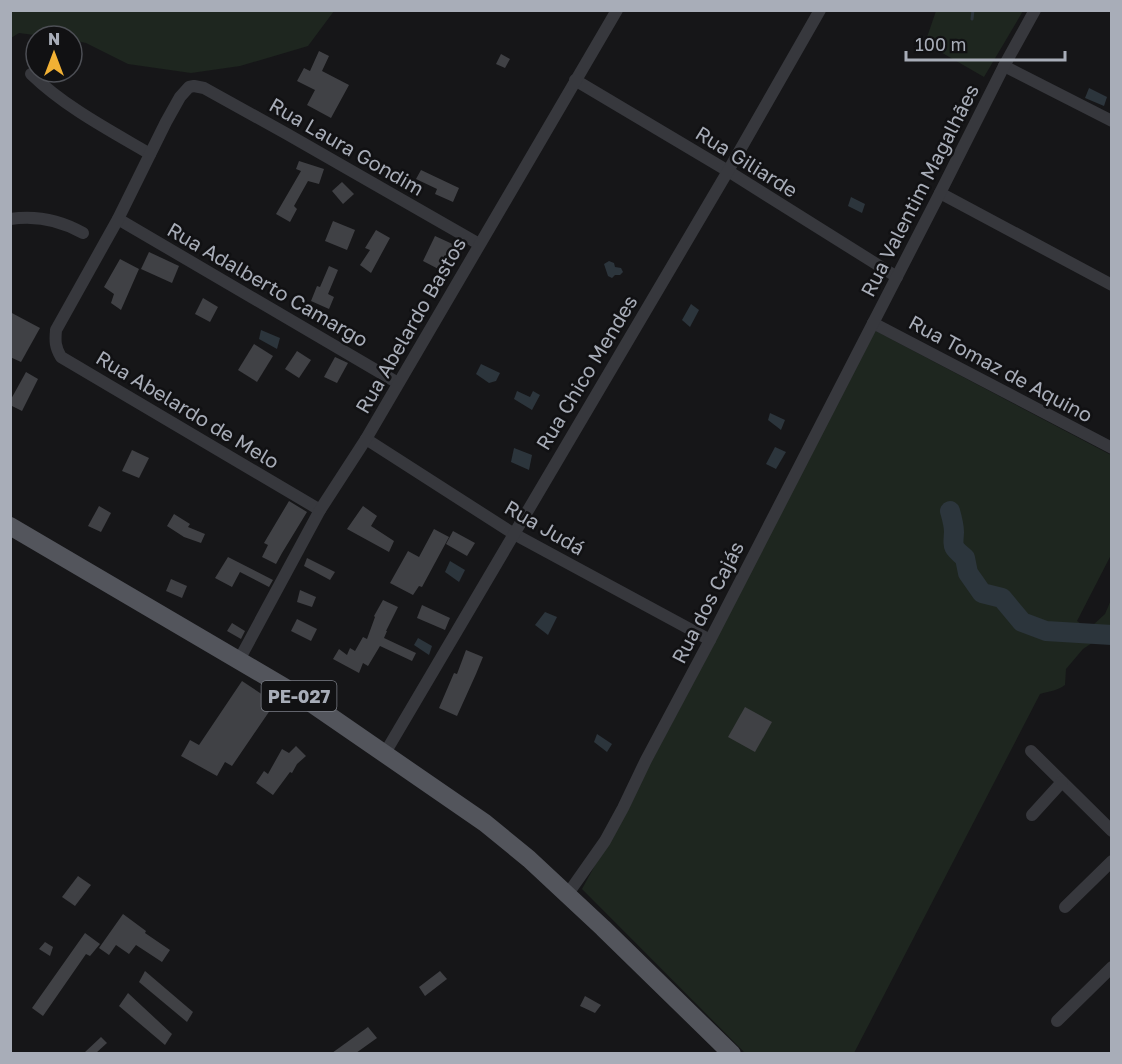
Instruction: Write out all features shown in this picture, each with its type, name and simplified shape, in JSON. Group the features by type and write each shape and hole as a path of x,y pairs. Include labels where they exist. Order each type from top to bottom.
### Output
{"main road":[{"name":"PE-027","path":"10,526 308,701 485,823 523,854 732,1053"}],"street":[{"name":"Rua Abelardo Bastos","path":"239,660 320,510 366,439 617,10"},
{"name":"Rua Chico Mendes","path":"385,753 728,171 820,10"},
{"name":"Rua Valentim Magalhães","path":"873,323 1035,10"},
{"path":"1004,66 1112,121"},
{"name":"Rua Giliarde","path":"576,80 728,171 897,277"},
{"path":"41,84 150,154 118,219"},
{"name":"Rua Laura Gondim","path":"150,154 180,97 189,87 204,88 479,244"},
{"path":"940,193 1112,285"},
{"path":"10,219 22,217 53,220 83,233"},
{"name":"Rua Abelardo de Melo","path":"118,219 56,330 56,349 61,357 320,510"},
{"name":"Rua Adalberto Camargo","path":"118,219 398,383"},
{"name":"Rua Tomaz de Aquino","path":"873,323 1112,448"},
{"name":"Rua dos Cajás","path":"567,895 605,841 623,808 873,323"},
{"name":"Rua Judá","path":"366,439 514,534 710,640"},
{"path":"1031,751 1112,831"},
{"path":"1032,815 1062,782"},
{"path":"1065,907 1112,861"},
{"path":"1057,1021 1112,967"}],"shaded area":[{"path":"11,10 334,10 308,46 240,66 191,73 128,64 84,43 84,24 24,24 24,34 19,33 11,38"},
{"path":"936,10 1023,11 984,77 925,43"},
{"path":"1089,88 1107,97 1104,106 1085,98"},
{"path":"851,197 865,204 862,213 848,206"},
{"path":"609,261 614,263 615,267 621,268 623,272 620,275 612,278 608,276 604,264"},
{"path":"691,304 699,310 690,327 682,320"},
{"path":"261,330 280,338 277,349 259,339"},
{"path":"874,330 1111,455 1111,555 1077,621 1083,625 1093,625 1105,614 1111,600 1111,641 1095,641 1083,649 1066,669 1065,685 1040,694 854,1053 745,1053 582,889 719,634"},
{"path":"481,364 500,373 496,381 489,383 476,374"},
{"path":"517,391 530,397 533,391 540,395 532,410 514,399"},
{"path":"770,413 785,420 781,430 768,420"},
{"path":"775,447 786,452 776,469 766,464"},
{"path":"514,448 532,455 529,470 511,462"},
{"path":"450,561 465,570 459,582 445,572"},
{"path":"545,612 557,617 548,635 535,625"},
{"path":"418,638 432,646 429,655 414,645"},
{"path":"597,734 612,744 607,752 594,742"}],"building":[{"path":"319,51 329,56 322,71 349,85 331,118 307,105 315,90 297,81 304,68 310,71"},
{"path":"501,54 510,59 505,68 496,64"},
{"path":"299,161 324,169 319,184 308,181 294,206 297,209 290,222 276,214 301,171 296,169"},
{"path":"421,170 459,188 453,202 435,194 437,189 416,179"},
{"path":"342,182 354,194 343,204 332,191"},
{"path":"333,221 355,230 347,250 325,241"},
{"path":"376,230 390,238 371,273 360,265 370,250 365,248"},
{"path":"435,236 459,247 446,273 423,261"},
{"path":"149,252 179,266 172,283 141,269"},
{"path":"120,259 139,269 121,310 111,303 114,294 104,287"},
{"path":"329,266 338,270 328,294 334,297 329,309 311,301"},
{"path":"203,298 218,307 210,322 195,314"},
{"path":"10,312 40,328 21,362 10,357"},
{"path":"254,344 273,356 257,382 238,370"},
{"path":"297,351 311,360 299,378 285,369"},
{"path":"335,357 348,363 337,383 324,377"},
{"path":"26,372 38,379 22,411 10,405 10,401"},
{"path":"132,450 149,458 139,478 122,471"},
{"path":"289,501 307,512 276,564 262,557 268,545 264,543"},
{"path":"99,506 111,513 101,532 88,526"},
{"path":"363,506 377,516 371,526 394,541 389,552 347,529"},
{"path":"174,514 190,524 188,527 205,534 201,543 184,537 167,526"},
{"path":"434,529 449,537 422,587 419,586 413,595 390,583 408,551 419,557"},
{"path":"453,531 475,543 467,556 446,544"},
{"path":"228,557 273,580 269,587 240,572 232,587 215,578"},
{"path":"307,558 335,572 330,580 304,566"},
{"path":"171,579 187,586 182,598 166,591"},
{"path":"300,590 316,597 312,607 297,602"},
{"path":"383,600 398,607 384,638 416,653 412,661 380,646 368,666 363,663 359,673 333,659 339,649 347,655 350,648 355,651 363,637 367,639 374,616"},
{"path":"422,605 450,618 445,630 417,618"},
{"path":"297,619 317,629 311,641 291,631"},
{"path":"232,623 245,631 241,639 227,631"},
{"path":"466,650 483,657 457,716 439,708 454,673 457,674"},
{"path":"242,681 275,703 232,766 225,762 217,776 181,756 190,740 199,745"},
{"path":"745,707 772,722 755,752 728,737"},
{"path":"296,746 306,756 297,764 292,773 290,772 273,795 256,783 264,771 268,774 282,749 289,753"},
{"path":"78,876 91,885 75,906 62,897"},
{"path":"123,914 170,950 162,962 136,945 129,954 116,945 109,955 99,948"},
{"path":"85,933 100,944 90,956 86,954 43,1016 32,1008"},
{"path":"45,942 53,947 50,956 39,949"},
{"path":"145,971 193,1012 187,1022 139,982"},
{"path":"440,971 447,979 425,996 419,987"},
{"path":"128,993 172,1034 165,1045 119,1006"},
{"path":"585,996 601,1005 595,1013 580,1006"},
{"path":"368,1027 377,1038 356,1053 332,1053"},
{"path":"101,1037 107,1043 96,1053 84,1053"}],"waterway":[{"path":"972,19 973,10"},
{"path":"950,511 954,527 954,547 965,558 968,573 982,593 1002,598 1022,622 1046,631 1112,635"}]}
